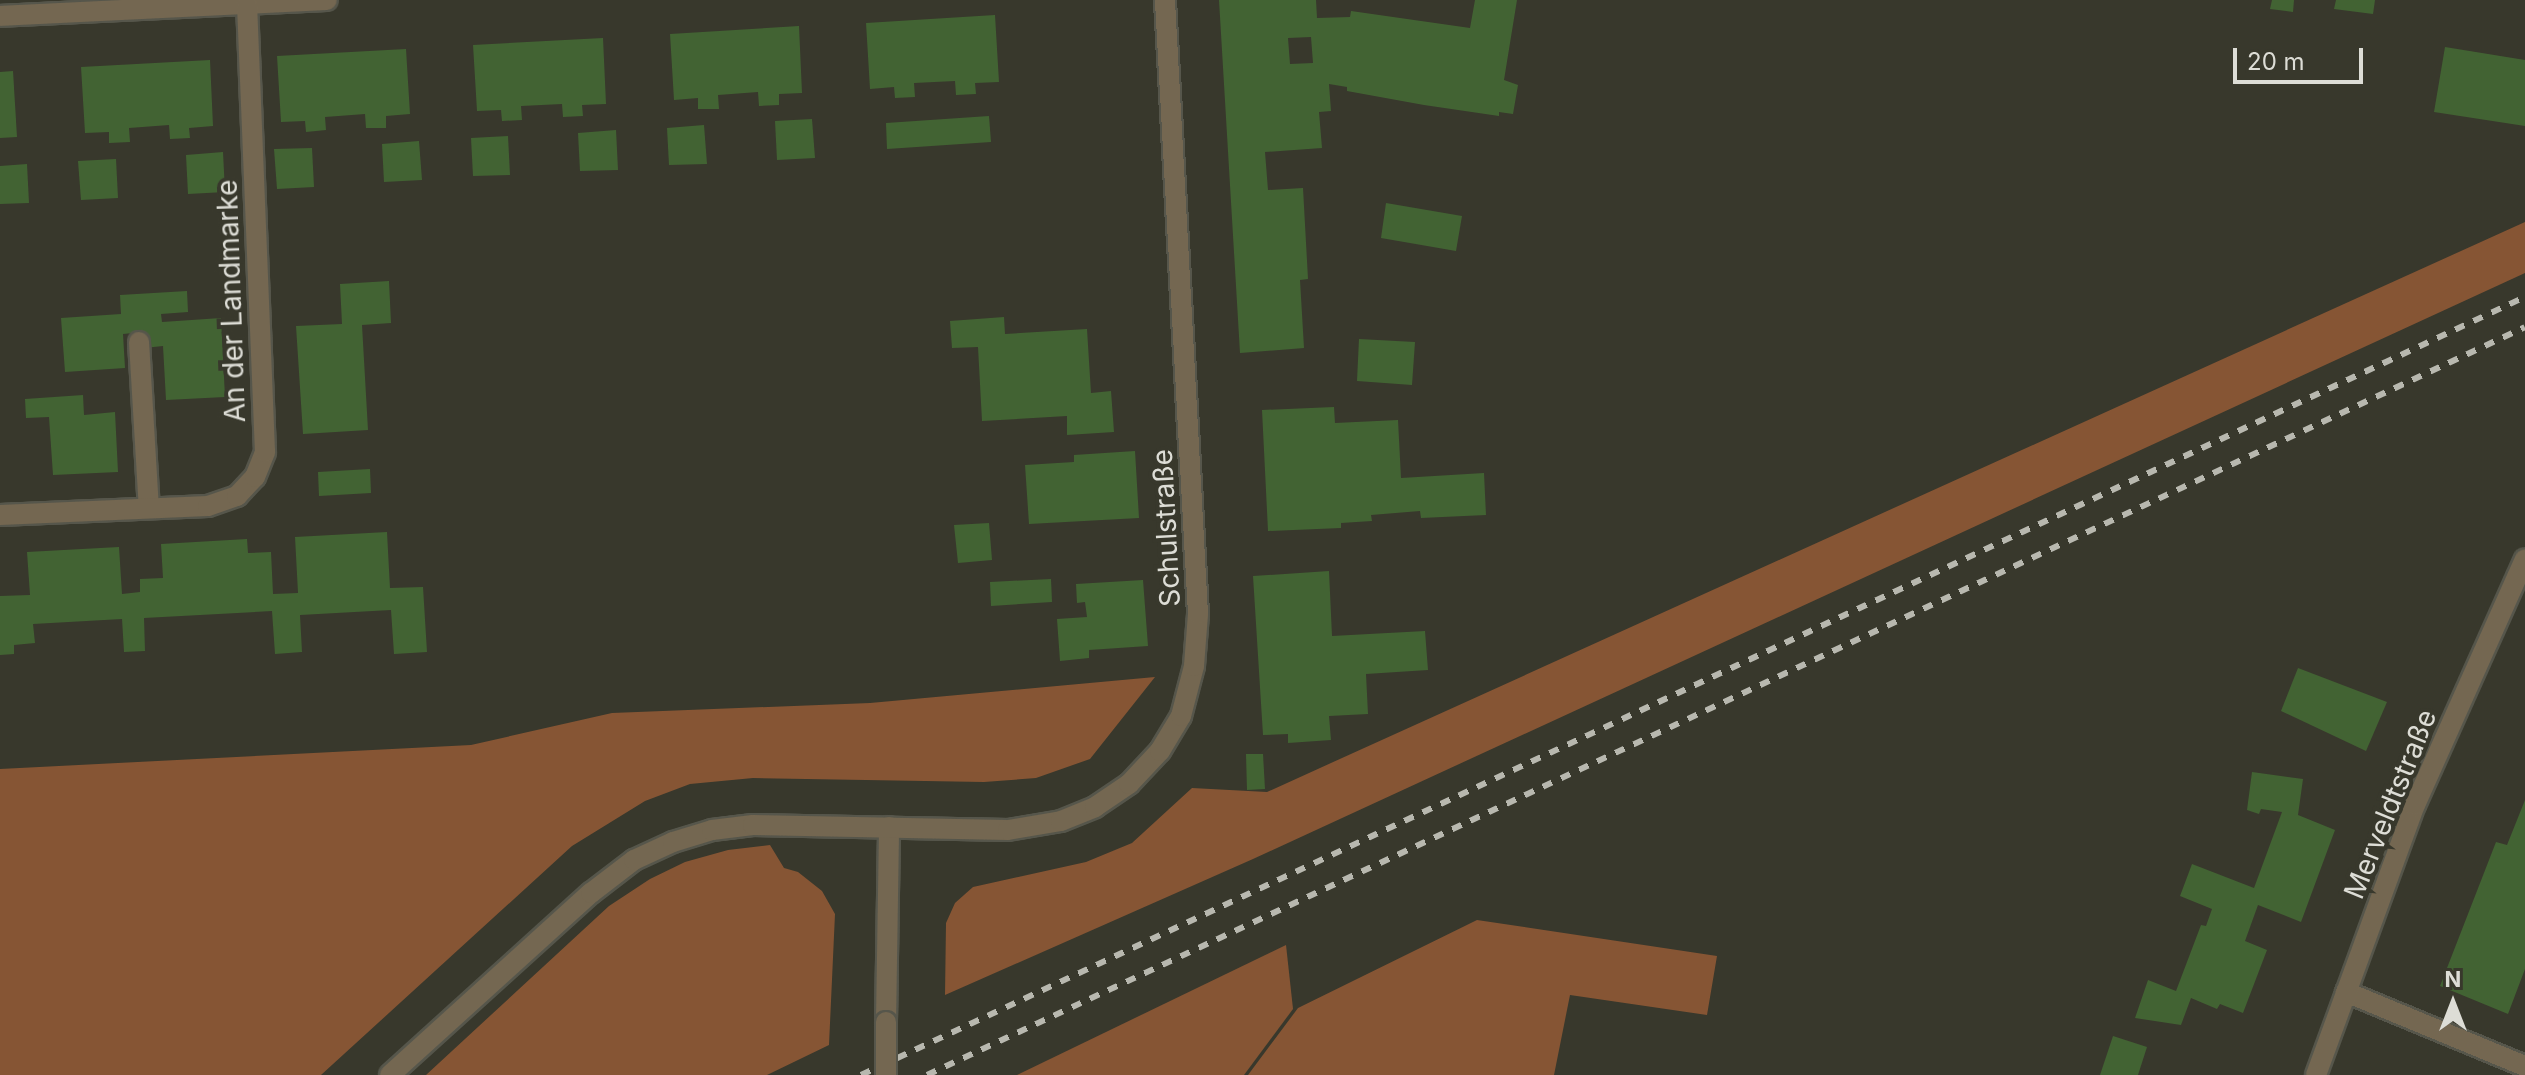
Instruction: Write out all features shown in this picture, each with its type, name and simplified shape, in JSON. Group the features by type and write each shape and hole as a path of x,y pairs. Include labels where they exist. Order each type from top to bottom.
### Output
{"street":[{"path":"0,16 327,0"},
{"name":"Schulstraße","path":"390,1075 591,893 634,860 673,842 712,830 753,825 1008,830 1072,816 1095,807 1129,784 1160,751 1181,716 1194,666 1198,614 1165,0"},
{"name":"An der Landmarke","path":"0,515 208,506 237,496 255,477 265,452 247,5"},
{"path":"139,342 149,508"},
{"name":"Merveldtstraße","path":"2316,1075 2415,805 2525,559"},
{"path":"886,1075 889,827"},
{"path":"2346,992 2525,1066"}],"shaded area":[{"path":"2525,222 2525,273 1253,859 945,995 946,923 955,903 973,887 1086,862 1132,843 1192,788 1267,792"},
{"path":"1155,677 1090,759 1036,778 984,782 753,778 690,784 645,801 572,846 321,1075 0,1075 0,769 471,745 612,713 870,703"},
{"path":"770,845 784,868 798,872 822,891 835,914 829,1045 767,1075 426,1075 609,906 650,879 685,862 728,850"},
{"path":"1477,920 1717,956 1707,1015 1570,995 1554,1075 1248,1075 1298,1008"},
{"path":"1286,945 1293,1009 1244,1075 1017,1075"}],"building":[{"path":"1219,0 1316,0 1317,18 1350,17 1351,11 1470,28 1475,0 1517,0 1504,80 1518,85 1513,114 1499,112 1499,116 1424,105 1347,91 1347,87 1329,84 1331,111 1319,112 1322,148 1265,152 1268,190 1303,188 1308,279 1300,280 1304,348 1240,353","holes":["1311,37 1313,63 1290,64 1288,38"]},
{"path":"2272,0 2294,0 2293,12 2270,9"},
{"path":"2336,0 2375,0 2373,14 2334,9"},
{"path":"995,15 999,82 975,83 976,94 956,95 955,81 914,83 915,97 895,98 894,87 870,89 866,23"},
{"path":"799,26 802,93 779,94 779,105 759,106 758,92 718,95 719,109 698,109 698,98 674,100 670,34"},
{"path":"603,38 606,104 582,105 583,116 563,117 562,104 521,106 522,120 502,121 501,110 477,111 473,45"},
{"path":"2445,47 2525,60 2525,126 2434,112"},
{"path":"406,49 410,114 386,116 386,128 366,128 365,114 325,117 326,130 306,132 305,121 281,122 277,56"},
{"path":"210,60 213,126 189,128 190,138 170,139 169,125 129,128 130,142 109,143 109,132 85,133 81,67"},
{"path":"13,71 17,137 0,138 0,72"},
{"path":"989,116 991,142 887,149 886,123"},
{"path":"812,119 815,158 777,160 775,121"},
{"path":"704,125 707,164 669,165 667,128"},
{"path":"616,130 618,170 580,171 578,133"},
{"path":"508,136 510,175 473,176 471,138"},
{"path":"419,141 422,180 384,182 382,144"},
{"path":"312,148 314,187 277,189 274,149"},
{"path":"223,152 225,192 188,194 186,155"},
{"path":"116,159 118,198 81,200 78,161"},
{"path":"27,164 29,203 0,204 0,166"},
{"path":"1386,203 1462,216 1456,251 1381,238"},
{"path":"389,281 391,323 362,325 368,430 303,434 296,326 342,324 340,284"},
{"path":"187,291 188,312 161,314 162,322 221,318 225,397 166,400 163,346 144,348 143,332 123,334 125,368 65,372 61,318 121,314 120,295"},
{"path":"1004,317 1005,334 1087,329 1091,393 1111,391 1114,432 1067,435 1067,416 982,421 978,347 952,348 950,321"},
{"path":"1359,339 1415,342 1412,385 1357,381"},
{"path":"83,395 84,415 115,412 118,472 53,475 49,417 26,418 25,399"},
{"path":"1334,407 1335,423 1398,420 1401,478 1484,473 1486,515 1421,518 1420,511 1371,515 1372,521 1341,523 1341,528 1268,531 1262,410"},
{"path":"1135,451 1139,518 1029,524 1025,465 1074,462 1074,455"},
{"path":"370,469 371,493 319,496 318,472"},
{"path":"989,523 992,560 958,563 954,525"},
{"path":"387,532 390,588 423,587 427,652 394,654 391,610 300,615 302,652 275,654 272,611 144,618 145,651 124,652 122,619 33,624 35,643 14,645 14,654 0,655 0,596 30,595 27,552 119,547 122,594 140,592 140,579 163,578 161,544 247,539 248,553 271,552 273,594 298,593 295,537"},
{"path":"1329,571 1332,636 1425,631 1428,670 1366,674 1368,714 1329,716 1331,740 1288,743 1288,734 1263,735 1253,576"},
{"path":"1051,579 1052,602 991,606 990,582"},
{"path":"1143,580 1148,646 1089,650 1089,658 1060,661 1057,619 1087,617 1085,602 1077,603 1076,584"},
{"path":"2298,668 2387,702 2366,751 2281,711"},
{"path":"1246,754 1263,754 1265,789 1247,790"},
{"path":"2252,772 2303,779 2298,815 2335,830 2301,922 2258,905 2245,941 2267,950 2243,1013 2220,1004 2217,1009 2191,998 2181,1025 2135,1018 2148,980 2176,991 2201,925 2206,926 2212,909 2180,896 2192,864 2254,888 2282,812 2261,809 2259,814 2247,810"},
{"path":"2525,800 2525,969 2508,1014 2440,986 2496,842 2507,845"},
{"path":"2113,1036 2147,1047 2138,1075 2100,1075"}],"railway":[{"path":"861,1075 2525,297"},
{"path":"927,1075 2525,327"}]}
